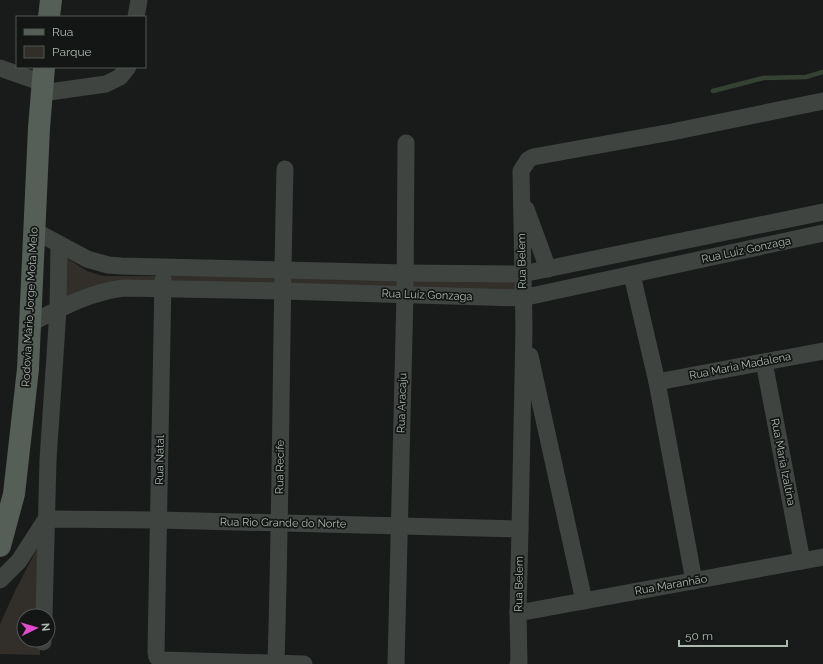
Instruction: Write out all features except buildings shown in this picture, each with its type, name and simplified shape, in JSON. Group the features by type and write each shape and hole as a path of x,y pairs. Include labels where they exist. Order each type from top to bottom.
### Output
{"main road":[{"path":"49,16 50,0"},
{"name":"Rodovia Mário Jorge Mota Melo","path":"0,546 14,494 28,369 43,81"}],"street":[{"path":"136,16 139,0"},
{"path":"0,68 43,81 106,84 120,77 127,68"},
{"name":"Rua Belem","path":"518,664 520,663 518,613 524,328 522,298 521,171 528,160 532,157 672,132 823,101"},
{"name":"Rua Aracaju","path":"396,664 405,294 406,143"},
{"name":"Rua Recife","path":"276,663 280,523 282,291 285,168"},
{"path":"521,197 548,269"},
{"name":"Rua Luiz Gonzaga","path":"35,231 87,259 108,265 283,271 522,274 823,212"},
{"path":"765,223 771,245"},
{"name":"Rua Luiz Gonzaga","path":"31,323 89,296 124,288 522,298 823,233"},
{"path":"44,608 48,460 58,310 60,244"},
{"name":"Rua Natal","path":"164,267 157,657 162,660 276,663"},
{"path":"632,275 657,382 694,581"},
{"path":"524,328 584,601"},
{"name":"Rua Maria Madalena","path":"657,382 823,351"},
{"name":"Rua Maria Izaltina","path":"764,362 802,561"},
{"path":"0,580 19,561 46,519"},
{"name":"Rua Rio Grande do Norte","path":"46,519 159,520 520,529"},
{"name":"Rua Maranhão","path":"518,613 823,557"},
{"path":"276,663 304,664"}],"green space":[{"path":"65,257 87,271 103,276 161,276 160,283 64,304"},
{"path":"167,271 401,278 400,289 167,285"},
{"path":"411,277 519,279 520,294 411,289"},
{"path":"41,541 40,608 16,608 16,648 40,648 40,655 0,654 0,624"}],"waterway":[{"path":"713,91 763,78 806,77 823,72"}]}
